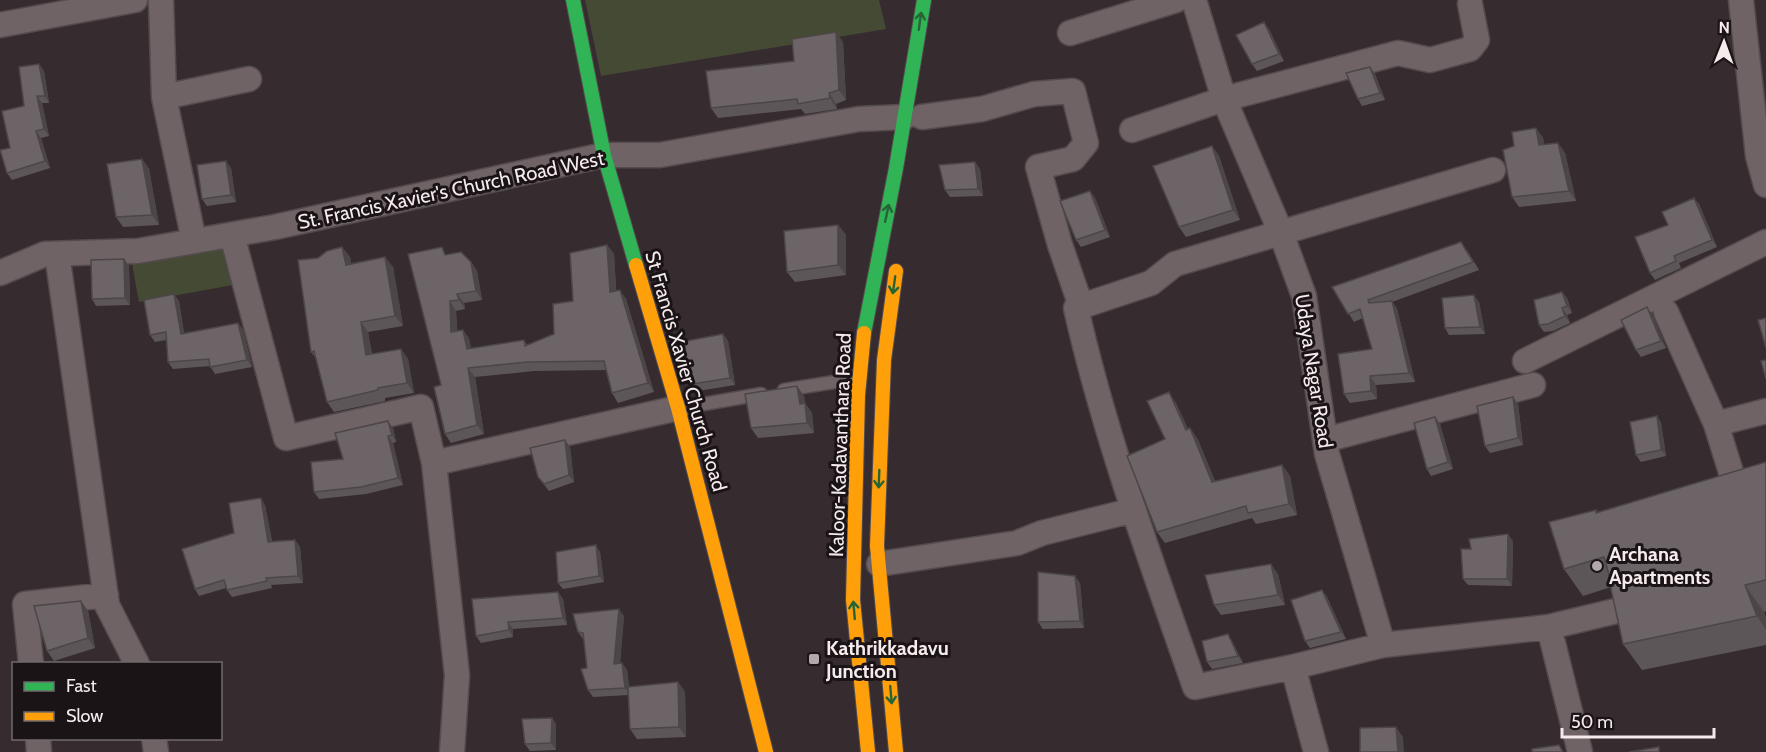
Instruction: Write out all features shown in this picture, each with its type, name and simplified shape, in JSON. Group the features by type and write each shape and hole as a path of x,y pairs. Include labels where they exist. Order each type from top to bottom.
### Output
{"main road":[{"name":"St Francis Xavier Church Road","path":"573,0 604,155 678,408 766,752"},
{"name":"Kaloor-Kadavanthara Road","path":"868,752 853,600 860,378 865,322 918,117 924,0"},
{"name":"Kaloor-Kadavanthara Road","path":"896,752 877,546 884,360 899,255"}],"street":[{"path":"0,25 135,0"},
{"path":"161,0 164,97 194,241"},
{"path":"1070,33 1176,0"},
{"name":"Udaya Nagar Road","path":"1194,0 1224,99 1281,233 1304,296 1327,454 1383,645"},
{"path":"1741,0 1760,125 1758,156 1766,185"},
{"path":"1132,130 1224,99 1398,53 1430,60 1470,49 1477,40 1470,2"},
{"path":"164,97 249,79"},
{"name":"St. Francis Xavier's Church Road West","path":"0,273 45,254 138,251 232,235 604,155 660,155 859,119 918,117 982,109 1034,94 1073,91 1086,143 1073,159 1038,167 1060,245 1081,306"},
{"path":"1493,170 1175,264 1151,283 1076,308 1091,376 1195,687 1293,667 1383,645 1549,627 1616,611"},
{"path":"232,235 286,438 421,406 434,463 457,675 452,752"},
{"path":"1526,361 1766,242"},
{"path":"57,254 107,605 136,662"},
{"path":"1666,312 1716,424 1734,482"},
{"path":"1325,440 1533,385"},
{"path":"434,463 678,408"},
{"path":"1716,424 1766,411"},
{"path":"879,564 1017,543 1042,533 1134,510"},
{"path":"31,662 25,604 106,595"},
{"path":"1549,627 1580,752"},
{"path":"1293,667 1316,752"}],"lane":[{"path":"678,408 860,378"}],"green space":[{"path":"585,0 879,0 886,29 601,76"},
{"path":"225,242 233,285 139,302 131,258"}],"building":[{"path":"1264,22 1279,54 1252,64 1236,35"},
{"path":"836,32 839,90 829,93 830,98 798,104 797,99 711,108 706,71 794,61 792,39"},
{"path":"39,64 45,96 37,96 44,129 36,131 45,161 7,173 0,150 10,148 2,111 24,106 19,67"},
{"path":"1370,67 1380,93 1358,99 1346,73"},
{"path":"1536,128 1539,145 1558,143 1569,191 1512,197 1503,150 1514,146 1512,132"},
{"path":"1212,146 1233,210 1179,227 1153,166"},
{"path":"142,159 152,215 116,217 107,164"},
{"path":"226,161 231,195 202,199 197,165"},
{"path":"975,162 978,189 945,190 939,165"},
{"path":"1090,191 1105,230 1076,240 1060,201"},
{"path":"1694,198 1712,240 1674,256 1676,261 1650,273 1635,237 1668,225 1662,212"},
{"path":"838,225 838,265 787,272 784,231"},
{"path":"1461,242 1473,262 1368,300 1369,303 1392,301 1409,373 1370,376 1371,391 1344,394 1338,354 1372,349 1360,309 1348,314 1332,287"},
{"path":"607,245 610,292 620,290 648,383 612,393 604,361 527,362 468,368 477,425 445,434 434,387 441,385 408,254 442,247 445,255 461,252 471,262 476,291 457,294 459,300 450,301 451,332 463,330 467,349 524,340 525,346 554,334 553,304 573,301 570,253"},
{"path":"342,247 346,265 385,257 395,316 361,322 366,355 401,349 407,383 378,388 378,390 327,402 314,351 311,352 298,260 318,258 327,251"},
{"path":"124,259 125,298 92,299 91,260"},
{"path":"1562,292 1567,306 1562,308 1565,316 1548,324 1539,325 1534,300"},
{"path":"174,294 181,334 238,323 247,360 210,367 209,359 168,362 166,332 150,335 144,300"},
{"path":"1474,295 1480,327 1445,328 1442,298"},
{"path":"1647,307 1661,341 1636,350 1621,320"},
{"path":"1766,318 1766,348 1758,320"},
{"path":"723,334 730,378 693,384 681,342"},
{"path":"1766,360 1766,379 1761,361"},
{"path":"797,386 800,404 805,403 807,423 751,428 745,394"},
{"path":"1169,392 1186,430 1190,428 1212,482 1282,465 1289,504 1248,513 1246,506 1157,532 1127,456 1165,439 1147,401"},
{"path":"1513,397 1518,438 1485,446 1477,406"},
{"path":"1657,416 1661,450 1636,455 1630,422"},
{"path":"1435,417 1448,462 1427,469 1414,423"},
{"path":"388,421 392,435 388,436 398,478 361,487 314,492 311,462 343,459 335,433"},
{"path":"565,440 569,475 544,484 538,477 530,448"},
{"path":"1766,462 1766,580 1745,585 1757,616 1623,644 1604,557 1564,569 1549,522 1596,510 1596,513"},
{"path":"261,498 268,542 295,540 298,576 266,578 267,581 227,590 224,580 195,589 182,549 234,533 229,503"},
{"path":"1508,534 1507,579 1463,579 1461,549 1471,549 1469,539"},
{"path":"596,545 599,576 558,583 556,552"},
{"path":"1271,564 1278,595 1214,605 1205,575"},
{"path":"1038,572 1075,576 1080,621 1038,622"},
{"path":"1322,590 1341,632 1305,641 1291,600"},
{"path":"558,592 563,618 508,622 509,630 476,636 472,599"},
{"path":"81,601 88,638 47,651 34,606"},
{"path":"619,609 614,664 622,663 625,688 588,690 581,669 587,668 583,633 578,632 573,614"},
{"path":"1228,634 1238,656 1207,662 1202,641"},
{"path":"678,682 679,727 630,729 628,687"},
{"path":"552,718 551,743 525,744 522,719"},
{"path":"1396,727 1398,752 1360,752 1360,728"},
{"path":"1559,745 1563,752 1532,752 1532,749"},
{"path":"1659,747 1659,752 1629,752"}],"traffic: fast":[{"path":"573,0 604,155 636,265"},
{"path":"864,333 896,168 924,0"}],"traffic: slow":[{"path":"636,265 678,408 766,752"},
{"path":"896,271 884,360 877,546 896,752"},
{"path":"864,333 858,395 853,600 868,752"}],"place":[{"name":"Archana Apartments","path":"1597,566"},
{"name":"Kathrikkadavu Junction","path":"814,659"}]}
